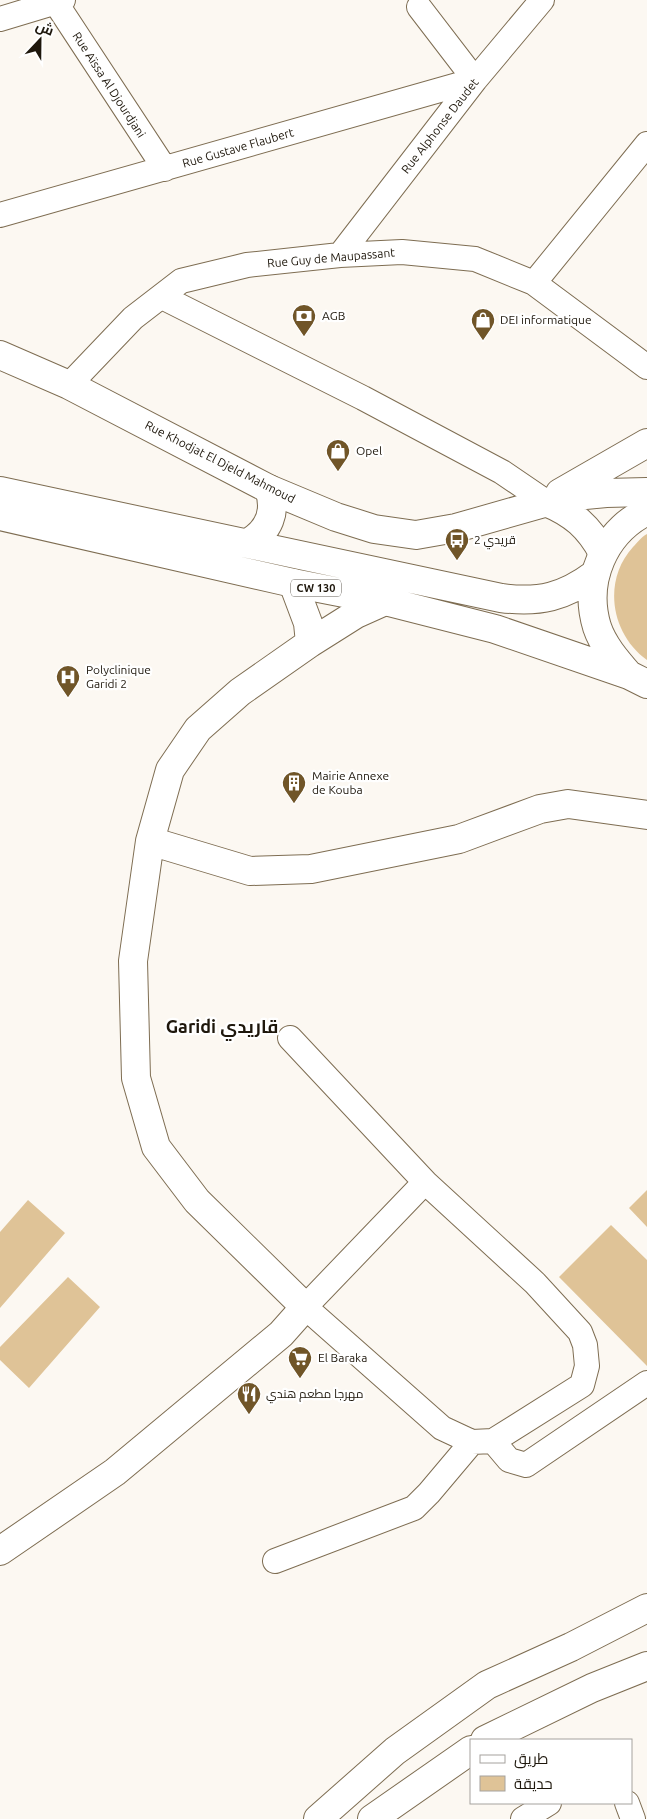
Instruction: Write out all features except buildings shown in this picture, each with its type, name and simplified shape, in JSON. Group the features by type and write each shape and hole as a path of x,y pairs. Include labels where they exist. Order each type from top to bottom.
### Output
{"main road":[{"name":"Rue Khodjat El Djeld Mahmoud","path":"0,355 69,385 269,489 336,517 374,529 416,535 456,528 546,502"},
{"path":"546,502 647,443"},
{"path":"248,543 263,532 268,524 273,506 269,489"},
{"name":"CW 130","path":"0,491 453,588 521,600 541,599 561,594 579,586 599,563"},
{"path":"546,502 584,495 647,492"},
{"path":"546,502 571,515 584,525 595,538 599,563 592,601 598,628 610,652 638,680"},
{"path":"599,563 617,533 636,516 647,511"},
{"name":"CW 130","path":"0,516 294,583 385,601 495,629 638,680"},
{"path":"294,583 308,623 310,643"},
{"path":"0,1551 115,1472 281,1334 305,1307 198,1201 156,1147 136,1078 133,961 150,841 170,770 198,729 240,692 310,643 356,614 385,601"},
{"path":"150,841 250,871 310,869 459,839 540,809 568,804 647,815"},
{"path":"318,1819 395,1751 487,1685 647,1608"},
{"path":"571,1646 647,1621"},
{"path":"487,1739 592,1688 647,1666"},
{"path":"372,1819 470,1751"}],"street":[{"name":"Rue Alphonse Daudet","path":"340,255 475,80 542,0"},
{"path":"0,19 57,1"},
{"name":"Rue Aïssa Al Djourdjani","path":"57,1 165,169"},
{"path":"419,7 475,80"},
{"name":"Rue Gustave Flaubert","path":"0,215 475,80"},
{"path":"534,283 647,144"},
{"name":"Rue Guy de Maupassant","path":"69,385 133,318 181,281 247,265 340,255 402,252 475,259 534,283 647,366"},
{"path":"162,297 362,398 502,472 546,502"},
{"path":"275,1561 414,1508 482,1441 582,1385 587,1366 585,1346 580,1332 534,1284 425,1182 290,1038"},
{"path":"425,1182 305,1307 442,1428 482,1441 509,1460 526,1465 647,1383"},
{"path":"523,1819 547,1804"},
{"path":"627,1804 633,1819"}],"green space":[{"path":"647,534 647,660 625,636 615,606 614,591 617,575 623,561 641,538"},
{"path":"647,1190 647,1227 629,1208"},
{"path":"28,1200 65,1233 0,1308 0,1232"},
{"path":"611,1225 647,1260 647,1366 559,1277"},
{"path":"68,1277 100,1307 29,1388 0,1360 0,1347"}],"place":[{"name":"AGB","path":"304,337"},
{"name":"DEI informatique","path":"483,341"},
{"name":"Opel","path":"338,472"},
{"name":"قريدي 2","path":"457,561"},
{"name":"Polyclinique Garidi 2","path":"68,698"},
{"name":"Mairie Annexe de Kouba","path":"294,804"},
{"name":"El Baraka","path":"300,1379"},
{"name":"مهرجا مطعم هندي","path":"249,1415"}],"district":[{"name":"Garidi قاريدي","path":"222,1027"}]}
